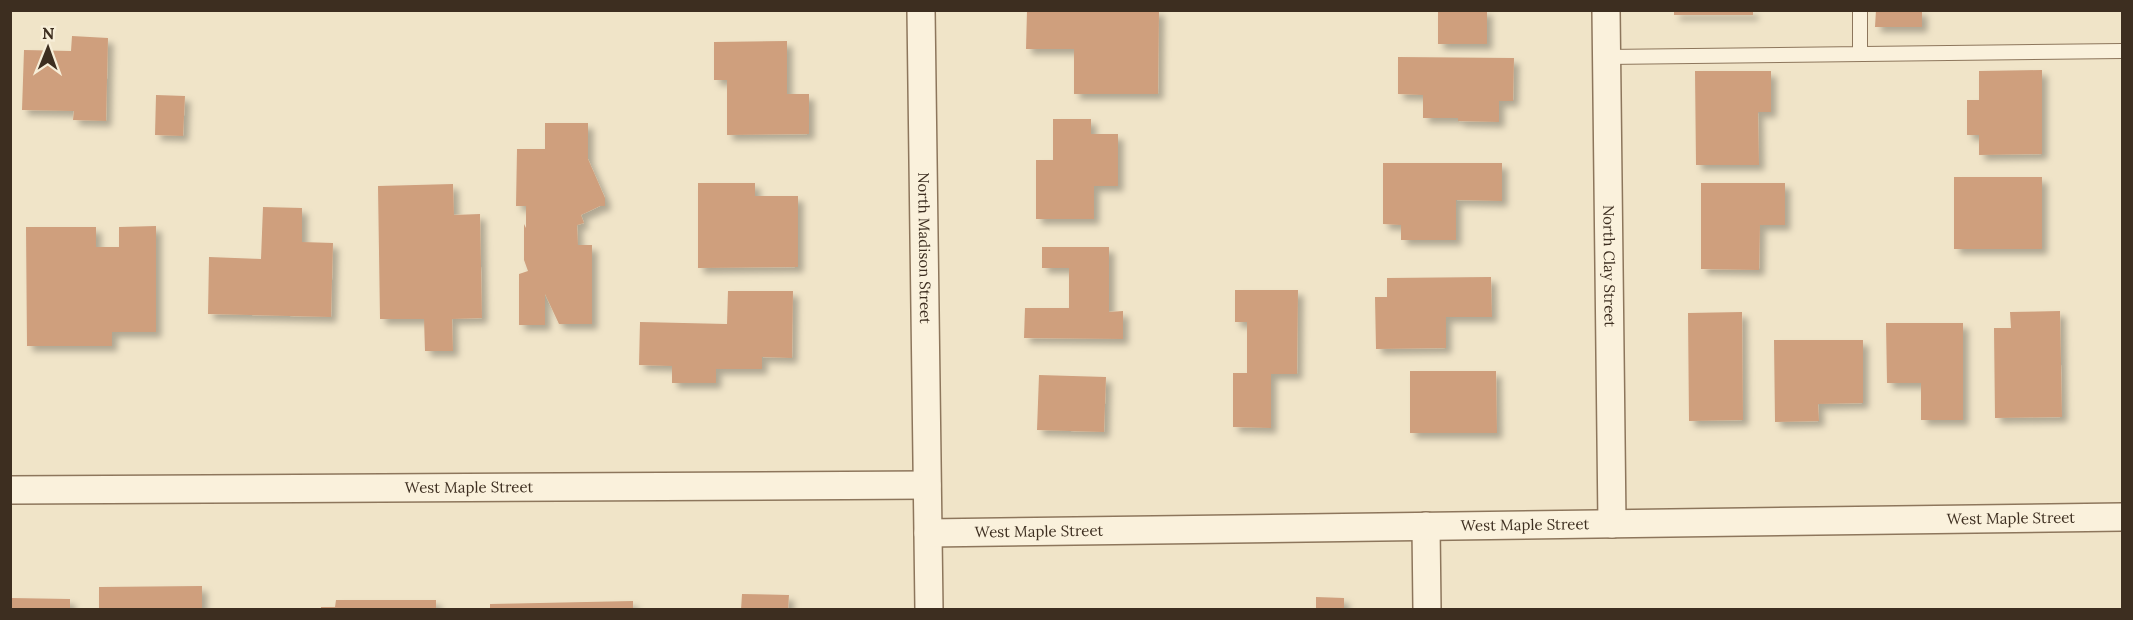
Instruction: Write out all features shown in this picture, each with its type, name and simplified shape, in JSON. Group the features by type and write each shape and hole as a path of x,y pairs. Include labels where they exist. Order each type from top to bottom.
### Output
{"street":[{"name":"North Madison Street","path":"921,10 928,533"},
{"name":"North Clay Street","path":"1606,10 1612,524"},
{"name":"West Maple Street","path":"10,490 927,485"},
{"name":"West Maple Street","path":"928,533 2122,518"},
{"path":"1426,526 1427,609"},
{"path":"928,533 929,609"}],"lane":[{"path":"1860,10 1860,54"},
{"path":"1606,57 2122,51"}],"building":[{"path":"1027,10 1159,10 1158,94 1074,94 1074,49 1026,49"},
{"path":"1438,10 1487,10 1487,44 1438,44"},
{"path":"1674,10 1753,10 1753,15 1674,15"},
{"path":"1876,10 1922,10 1922,27 1875,27"},
{"path":"72,36 108,38 106,121 73,120 74,111 22,110 24,50 71,51"},
{"path":"787,41 787,94 809,94 809,134 727,135 727,80 714,80 714,42"},
{"path":"1398,57 1514,58 1513,101 1499,101 1499,122 1458,121 1458,118 1423,118 1423,95 1398,94"},
{"path":"2042,70 2042,154 1979,155 1979,135 1967,135 1967,100 1979,100 1979,71"},
{"path":"1695,71 1771,71 1771,112 1758,112 1759,165 1696,165"},
{"path":"156,95 185,96 183,136 155,135"},
{"path":"1053,119 1091,119 1091,134 1118,134 1118,186 1094,186 1094,219 1036,219 1036,160 1053,160"},
{"path":"545,123 588,123 588,159 605,198 605,206 581,215 584,223 577,225 578,245 592,245 592,324 559,324 545,294 545,325 519,325 519,274 528,271 524,260 526,206 516,206 517,149 545,149"},
{"path":"1383,163 1502,163 1502,201 1456,200 1456,240 1401,240 1401,225 1383,224"},
{"path":"1954,177 2042,177 2042,249 1954,249"},
{"path":"698,183 755,183 755,196 798,196 798,267 698,268"},
{"path":"1701,183 1785,183 1785,225 1760,225 1759,270 1701,269"},
{"path":"453,184 454,215 480,214 482,318 452,319 453,351 425,351 424,319 380,319 378,186"},
{"path":"263,207 302,208 302,242 333,243 331,317 208,314 209,257 261,259"},
{"path":"156,226 156,332 112,332 112,346 27,346 26,227 96,227 96,247 119,247 119,227"},
{"path":"1042,247 1109,247 1109,312 1123,311 1123,339 1024,338 1025,308 1069,308 1069,268 1042,268"},
{"path":"1491,277 1492,317 1446,317 1446,348 1376,349 1375,297 1387,297 1387,278"},
{"path":"1235,290 1298,290 1297,374 1271,374 1271,428 1233,427 1233,373 1247,373 1247,322 1235,322"},
{"path":"728,291 793,291 792,358 762,357 762,369 716,369 716,383 672,383 672,366 639,365 640,322 727,324"},
{"path":"2060,311 2062,417 1995,418 1994,328 2011,328 2010,312"},
{"path":"1742,312 1743,420 1689,421 1688,313"},
{"path":"1886,323 1963,323 1963,420 1921,420 1921,383 1887,383"},
{"path":"1774,340 1863,340 1863,403 1818,404 1819,421 1775,422"},
{"path":"1410,371 1496,371 1497,433 1410,433"},
{"path":"1039,375 1106,377 1104,432 1037,430"},
{"path":"202,586 202,610 99,610 99,587"},
{"path":"742,594 789,595 788,610 741,610"},
{"path":"1316,597 1344,598 1344,610 1316,610"},
{"path":"11,598 70,599 70,610 10,610"},
{"path":"336,600 436,600 436,610 321,610 321,607 335,607"},
{"path":"633,601 633,610 490,610 490,604"}]}
